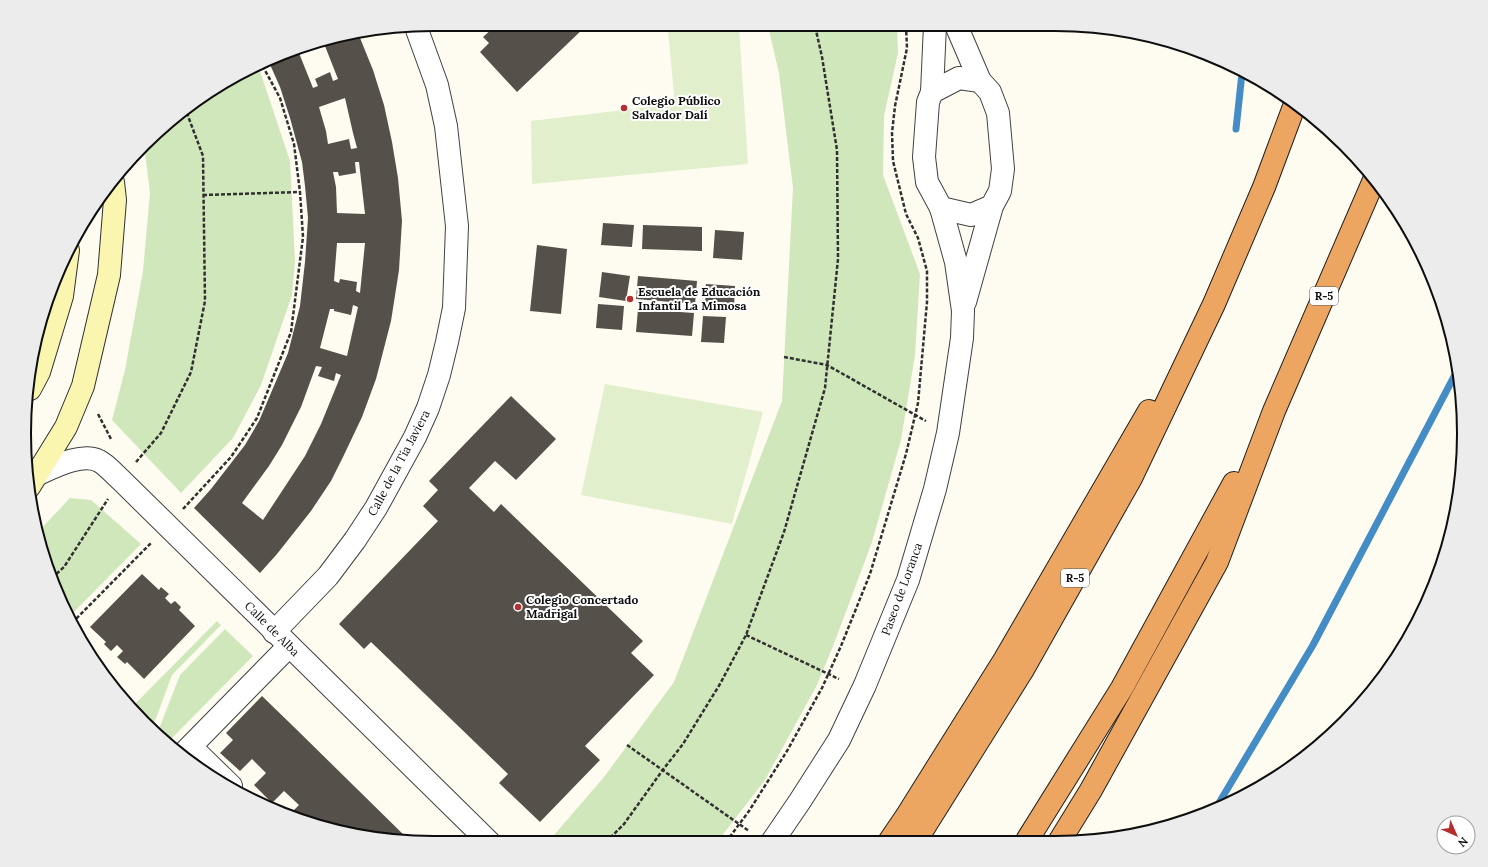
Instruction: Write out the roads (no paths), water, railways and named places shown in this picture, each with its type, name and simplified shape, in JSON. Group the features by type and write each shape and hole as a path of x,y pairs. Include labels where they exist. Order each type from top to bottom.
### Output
{"highway":[{"name":"R-5","path":"919,836 1022,671 1131,478 1214,304 1264,187 1293,109"},
{"name":"R-5","path":"1030,836 1122,688 1274,411 1372,185"},
{"path":"893,836 1005,659 1120,458 1214,304"},
{"path":"1063,836 1091,790 1217,562 1274,411"}],"main road":[{"path":"34,480 66,428 83,386 109,275 115,200 114,188"},
{"path":"34,382 39,372 62,296 65,272"}],"street":[{"path":"935,31 932,92 928,102 924,157 928,182 941,208 972,215 992,206 1000,191 1003,169 998,113 990,92 980,81 959,31"},
{"name":"Calle de la Tía Javiera","path":"186,751 282,639 355,540 376,508 415,437 428,408 439,375 454,308 457,226 444,120 437,85 418,32"},
{"path":"932,92 958,78 980,81"},
{"name":"Paseo de Loranca","path":"963,311 992,206"},
{"name":"Paseo de Loranca","path":"776,836 839,740 865,685 908,580 935,489 948,433 962,338 963,311 956,262 941,208"},
{"name":"Calle de Alba","path":"34,480 67,461 82,458 98,461 168,526 483,836"}],"waterway":[{"path":"1236,129 1242,77"},
{"path":"1221,799 1313,645 1453,378"}],"place":[{"name":"Colegio Público Salvador Dalí","path":"624,108"},
{"name":"Escuela de Educación Infantil La Mimosa","path":"630,299"},
{"name":"Colegio Concertado Madrigal","path":"518,607"}]}
